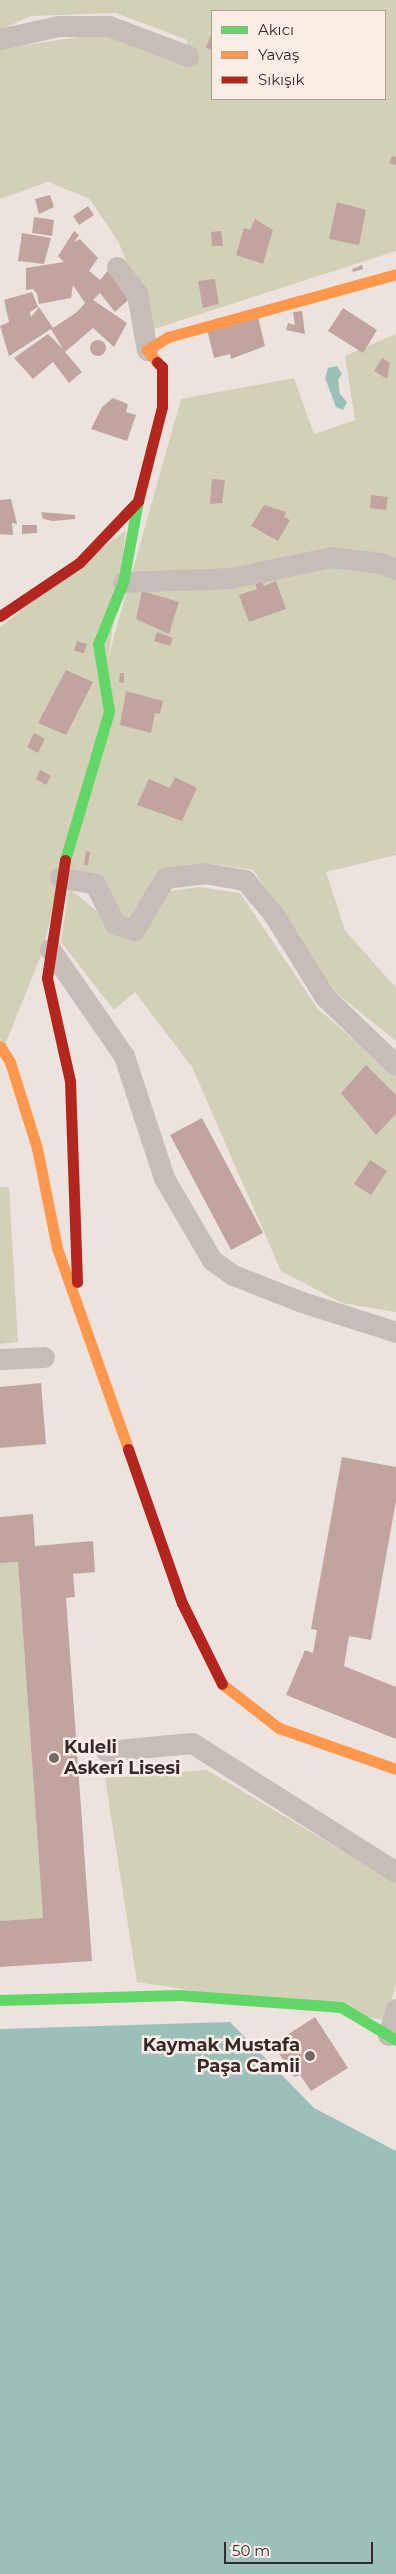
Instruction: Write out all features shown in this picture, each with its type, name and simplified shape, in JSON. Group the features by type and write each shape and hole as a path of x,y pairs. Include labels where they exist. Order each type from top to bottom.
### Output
{"street":[{"path":"0,39 59,26 109,26 188,56"},
{"path":"77,1298 70,1081 47,978 60,877 109,710 98,644 123,582 138,501 162,407 162,367 147,350 137,294 117,267"},
{"path":"147,350 168,336 396,274"},
{"path":"1,614 79,563 138,501"},
{"path":"123,582 230,578 332,557 381,563 396,569"},
{"path":"60,877 95,884 115,924 134,930 165,878 204,873 245,880 274,915 325,997 396,1065"},
{"path":"50,949 124,1056 164,1178 212,1260 233,1275 302,1302 396,1332"},
{"path":"0,1046 10,1062 32,1131 58,1248 182,1603 224,1688 279,1728 396,1770"},
{"path":"0,1359 44,1358"},
{"path":"106,1751 192,1743 396,1872"},
{"path":"0,2000 66,1995 180,1995 341,2006 392,2038 396,2008"}],"green space":[{"path":"0,0 396,0 396,251 154,329 119,243 90,199 48,182 0,199 0,49 97,34 188,56 187,40 116,13 31,16 0,30"},
{"path":"396,334 396,855 326,872 345,930 396,988 396,1041 335,992 253,870 207,863 158,871 131,920 120,916 70,867 111,647 181,399 294,378 314,434 355,420 345,356"},
{"path":"126,530 101,713 42,953 5,1045 0,1038 0,627"},
{"path":"199,887 240,893 318,1009 396,1075 396,1312 342,1303 281,1271 192,1067 135,992 114,1010 61,942 69,888 132,941 170,891"},
{"path":"0,1187 9,1187 18,1342 0,1344"},
{"path":"18,1562 43,1918 0,1921 0,1563"},
{"path":"207,1770 396,1883 396,1985 385,2020 137,1982 105,1778"}],"water":[{"path":"337,366 342,374 338,380 340,394 347,402 343,410 336,407 325,378 328,368"},
{"path":"230,2022 314,2108 396,2151 396,2574 0,2574 0,2029"}],"building":[{"path":"211,35 211,50 206,48"},
{"path":"392,156 396,157 396,165 389,163"},
{"path":"50,195 54,207 39,214 35,199"},
{"path":"337,202 366,210 359,245 329,239"},
{"path":"88,206 94,215 79,225 73,216"},
{"path":"34,217 54,220 52,236 32,233"},
{"path":"255,219 273,230 263,264 236,255 244,228 250,230"},
{"path":"74,231 79,235 74,242 80,239 98,258 89,271 100,280 110,268 128,300 115,312 100,293 93,300 127,323 114,347 93,328 65,352 82,372 69,383 53,362 33,379 14,358 48,334 63,349 51,329 9,356 0,326 9,322 4,300 32,292 38,307 30,312 31,317 39,307 53,328 77,312 85,303 73,285 71,298 39,304 37,294 33,289 26,290 26,268 64,262 58,256"},
{"path":"221,231 223,246 212,246 211,232"},
{"path":"22,233 51,238 44,264 18,261"},
{"path":"362,265 363,269 353,272 352,269"},
{"path":"215,279 219,304 203,308 198,281"},
{"path":"343,308 377,330 363,353 328,331"},
{"path":"302,311 305,334 286,330 288,323 295,325 293,312"},
{"path":"258,317 265,346 231,359 230,354 214,358 207,329"},
{"path":"98,340 104,342 106,348 104,354 98,356 92,354 90,348 92,342"},
{"path":"382,358 390,363 387,379 374,371"},
{"path":"113,398 128,404 126,412 136,415 127,441 91,429 102,407"},
{"path":"212,479 225,480 222,503 210,504"},
{"path":"371,495 388,497 386,510 370,508"},
{"path":"11,499 17,524 12,523 13,535 0,534 0,500"},
{"path":"264,505 286,512 284,517 290,520 278,541 251,526"},
{"path":"41,512 75,515 75,519 53,521 43,519"},
{"path":"22,525 37,525 37,533 22,534"},
{"path":"262,581 264,586 276,581 286,609 249,622 239,595 257,589 255,583"},
{"path":"142,591 179,602 169,634 136,619"},
{"path":"157,632 173,638 170,646 154,641"},
{"path":"77,641 87,644 84,653 74,651"},
{"path":"66,670 93,682 66,735 38,723"},
{"path":"120,673 124,673 124,683 119,682"},
{"path":"126,691 163,701 160,714 155,713 151,733 120,725"},
{"path":"34,733 45,739 38,753 27,747"},
{"path":"40,770 51,776 46,785 36,779"},
{"path":"175,777 197,788 182,821 137,805 149,779 170,788"},
{"path":"86,851 90,852 88,865 84,865"},
{"path":"366,1065 396,1095 396,1114 376,1135 341,1093"},
{"path":"202,1118 263,1233 231,1250 170,1135"},
{"path":"370,1160 387,1171 371,1195 354,1184"},
{"path":"41,1383 46,1444 0,1448 0,1387"},
{"path":"342,1457 396,1467 396,1501 371,1640 349,1636 344,1666 396,1687 396,1739 286,1695 305,1650 313,1653 317,1630 311,1629"},
{"name":"Kuleli Askerî Lisesi","path":"33,1514 35,1546 93,1541 95,1572 73,1574 75,1597 66,1598 92,1961 0,1967 0,1921 43,1918 18,1562 0,1563 0,1517"},
{"name":"Kaymak Mustafa Paşa Camii","path":"315,2017 348,2068 311,2091 300,2075 294,2077 273,2044"}],"traffic: fast":[{"path":"65,860 109,711 98,644 123,582 138,501"},
{"path":"0,2000 180,1995 341,2007 396,2040"}],"traffic: slow":[{"path":"157,362 147,350 168,337 396,274"},
{"path":"0,1046 10,1062 37,1148 57,1248 128,1449"},
{"path":"222,1684 279,1728 396,1769"}],"traffic: jam":[{"path":"0,616 79,563 138,501 162,407 162,367 157,362"},
{"path":"65,860 47,978 70,1081 77,1282"},
{"path":"128,1449 182,1603 222,1684"}],"place":[{"name":"Kuleli Askerî Lisesi","path":"54,1758"},
{"name":"Kaymak Mustafa Paşa Camii","path":"310,2056"}]}
